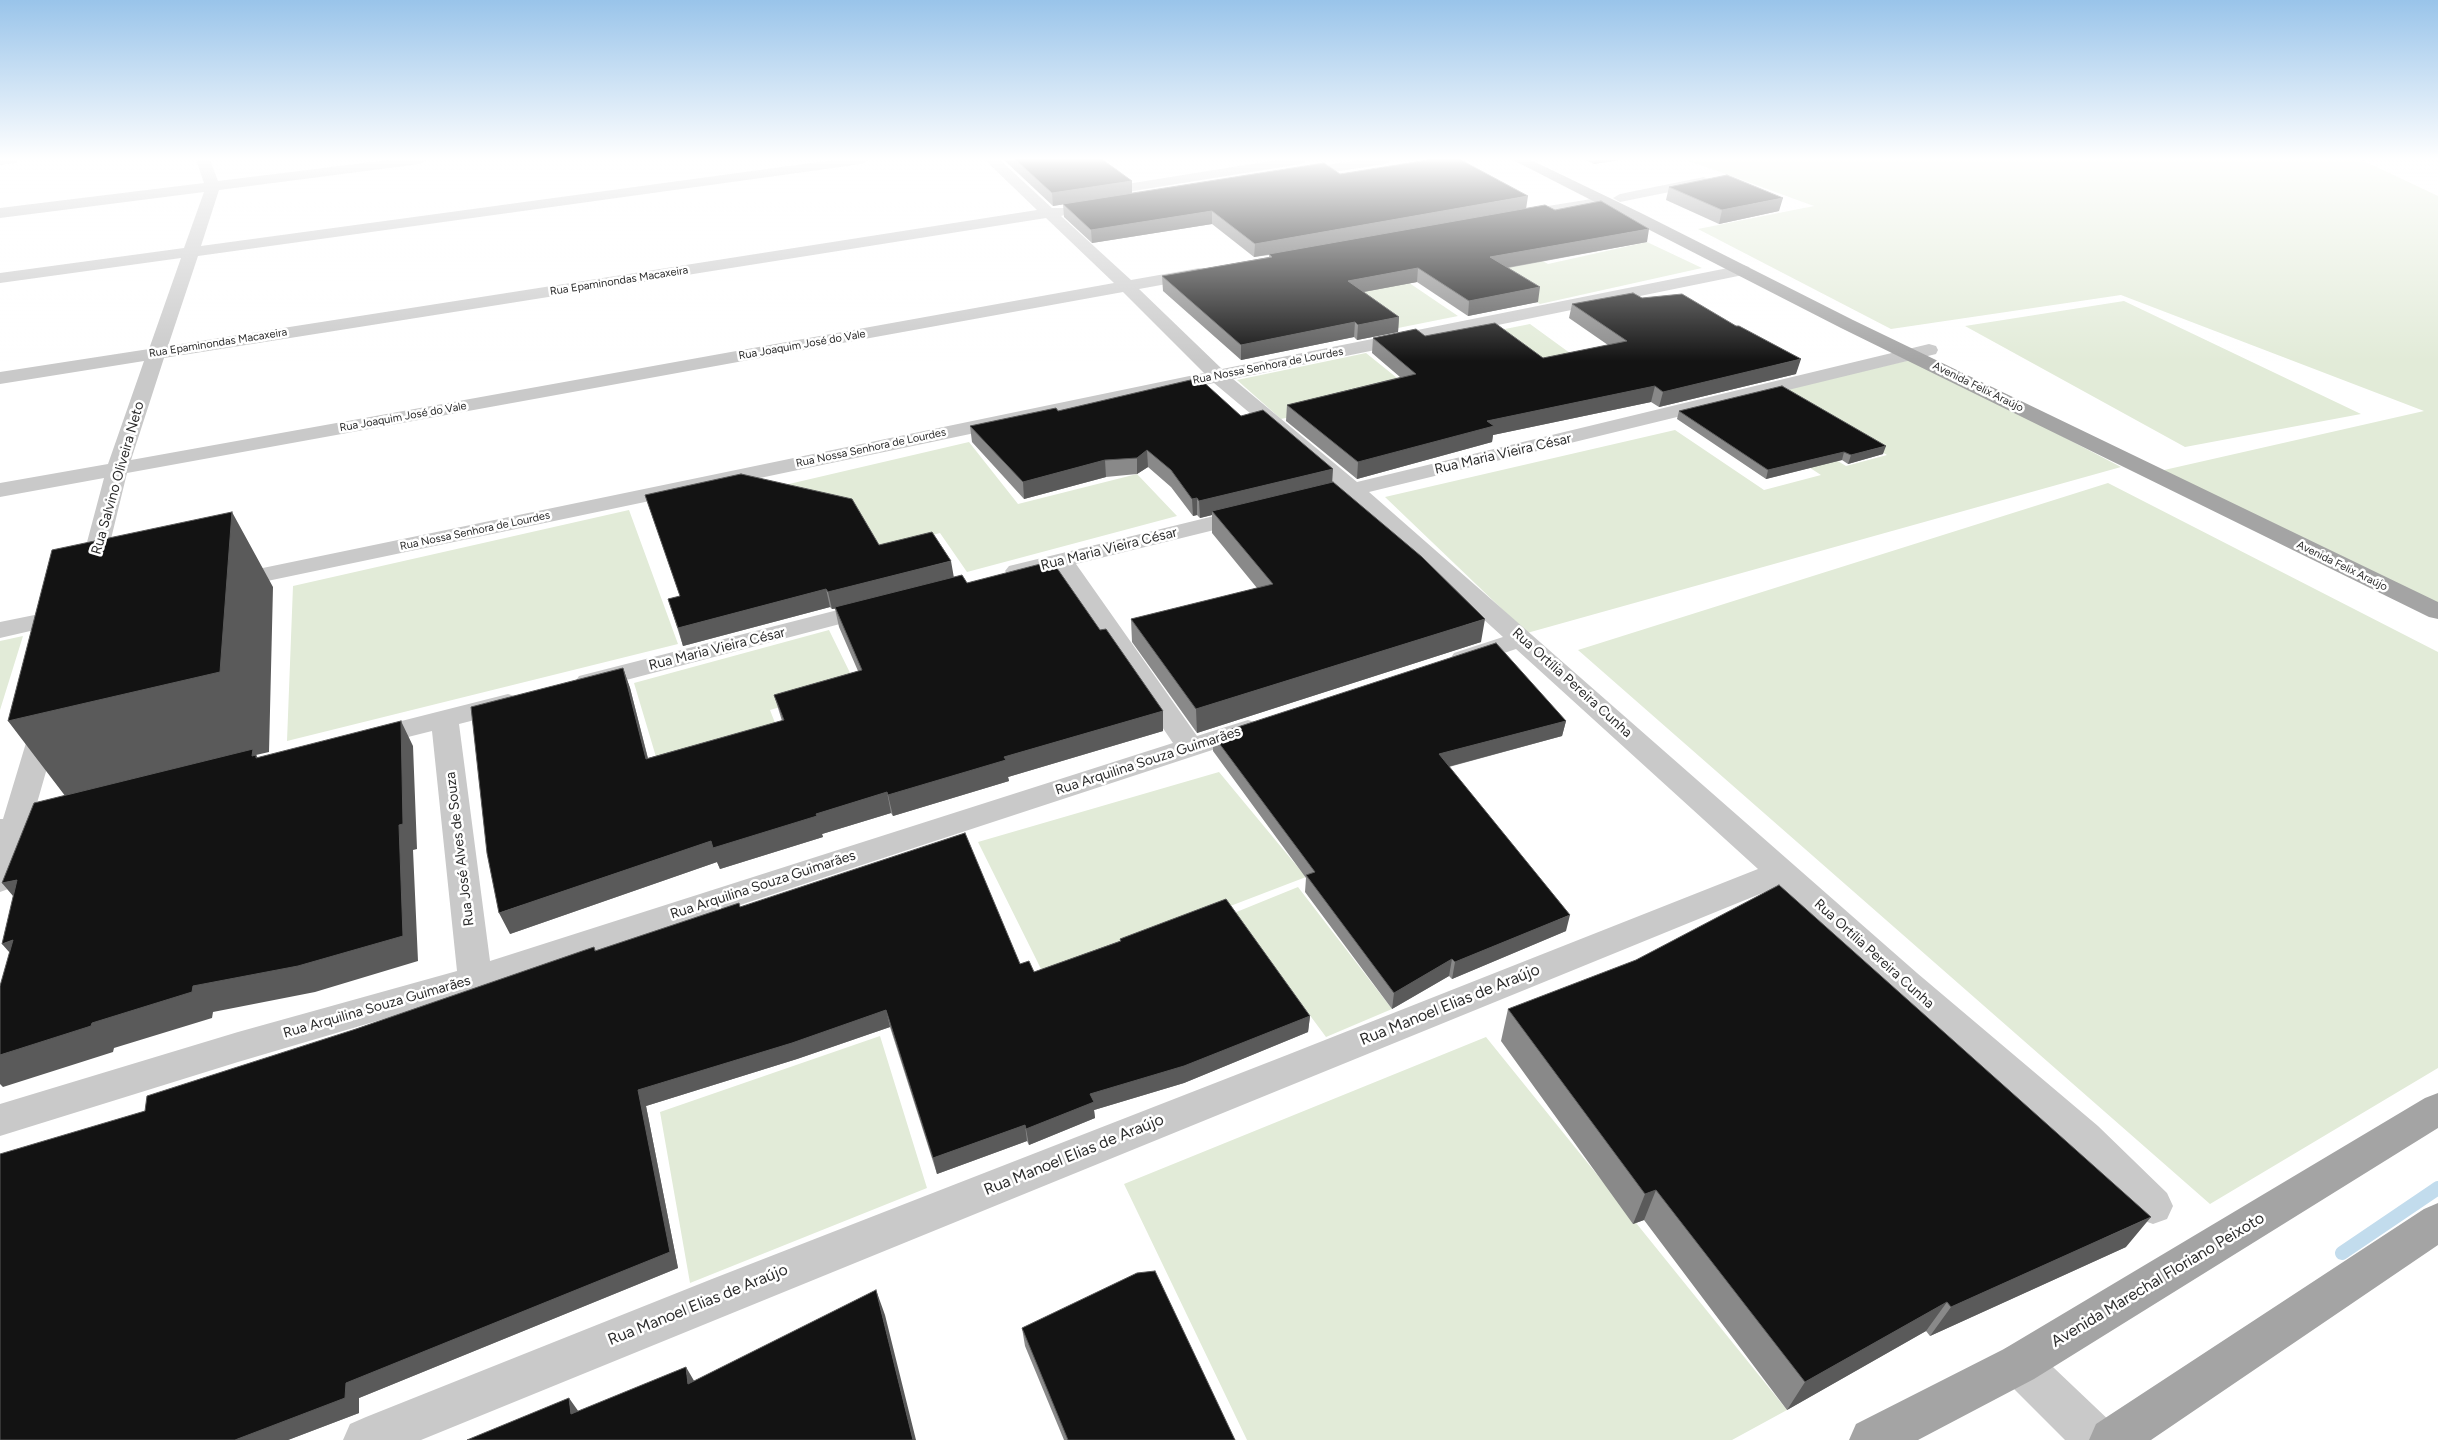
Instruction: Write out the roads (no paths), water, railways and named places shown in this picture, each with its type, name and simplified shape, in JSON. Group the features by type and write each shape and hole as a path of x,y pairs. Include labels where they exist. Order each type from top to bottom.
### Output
{"main road":[{"name":"Avenida Felix Araújo","path":"1664,227 1743,270 2438,594"},
{"name":"Avenida Felix Araújo","path":"1669,227 2438,612"},
{"name":"Avenida Marechal Floriano Peixoto","path":"1872,1440 2020,1364 2438,1109"},
{"path":"2112,1440 2438,1222"}],"street":[{"name":"Rua Salvino Oliveira Neto","path":"71,641 85,612 118,469 166,340 190,252 199,227"},
{"path":"0,278 371,227"},
{"name":"Rua Epaminondas Macaxeira","path":"330,310 906,227"},
{"name":"Rua Epaminondas Macaxeira","path":"0,362 166,340 913,227"},
{"name":"Rua Ortília Pereira Cunha","path":"1084,227 1127,286 1218,376 1353,489 1905,982 2085,1138 2154,1206"},
{"name":"Rua Joaquim José do Vale","path":"0,490 1214,270"},
{"name":"Rua Nossa Senhora de Lourdes","path":"206,586 1218,376 1743,270"},
{"name":"Rua Epaminondas Macaxeira","path":"0,378 166,340"},
{"name":"Rua Maria Vieira César","path":"994,577 1920,352"},
{"path":"1061,560 1191,748"},
{"name":"Rua Maria Vieira César","path":"570,687 898,602"},
{"path":"0,630 85,612"},
{"path":"1437,667 1522,639"},
{"path":"350,742 532,697"},
{"path":"0,880 7,828 52,706"},
{"name":"Rua José Alves de Souza","path":"445,719 475,979"},
{"name":"Rua Arquilina Souza Guimarães","path":"0,1120 238,1047 475,979 1276,720"},
{"path":"7,828 85,808"},
{"name":"Rua Manoel Elias de Araújo","path":"366,1440 703,1302 1282,1073 1782,872"},
{"path":"2020,1364 2097,1440"}],"waterway":[{"path":"2342,1253 2438,1188"}]}
